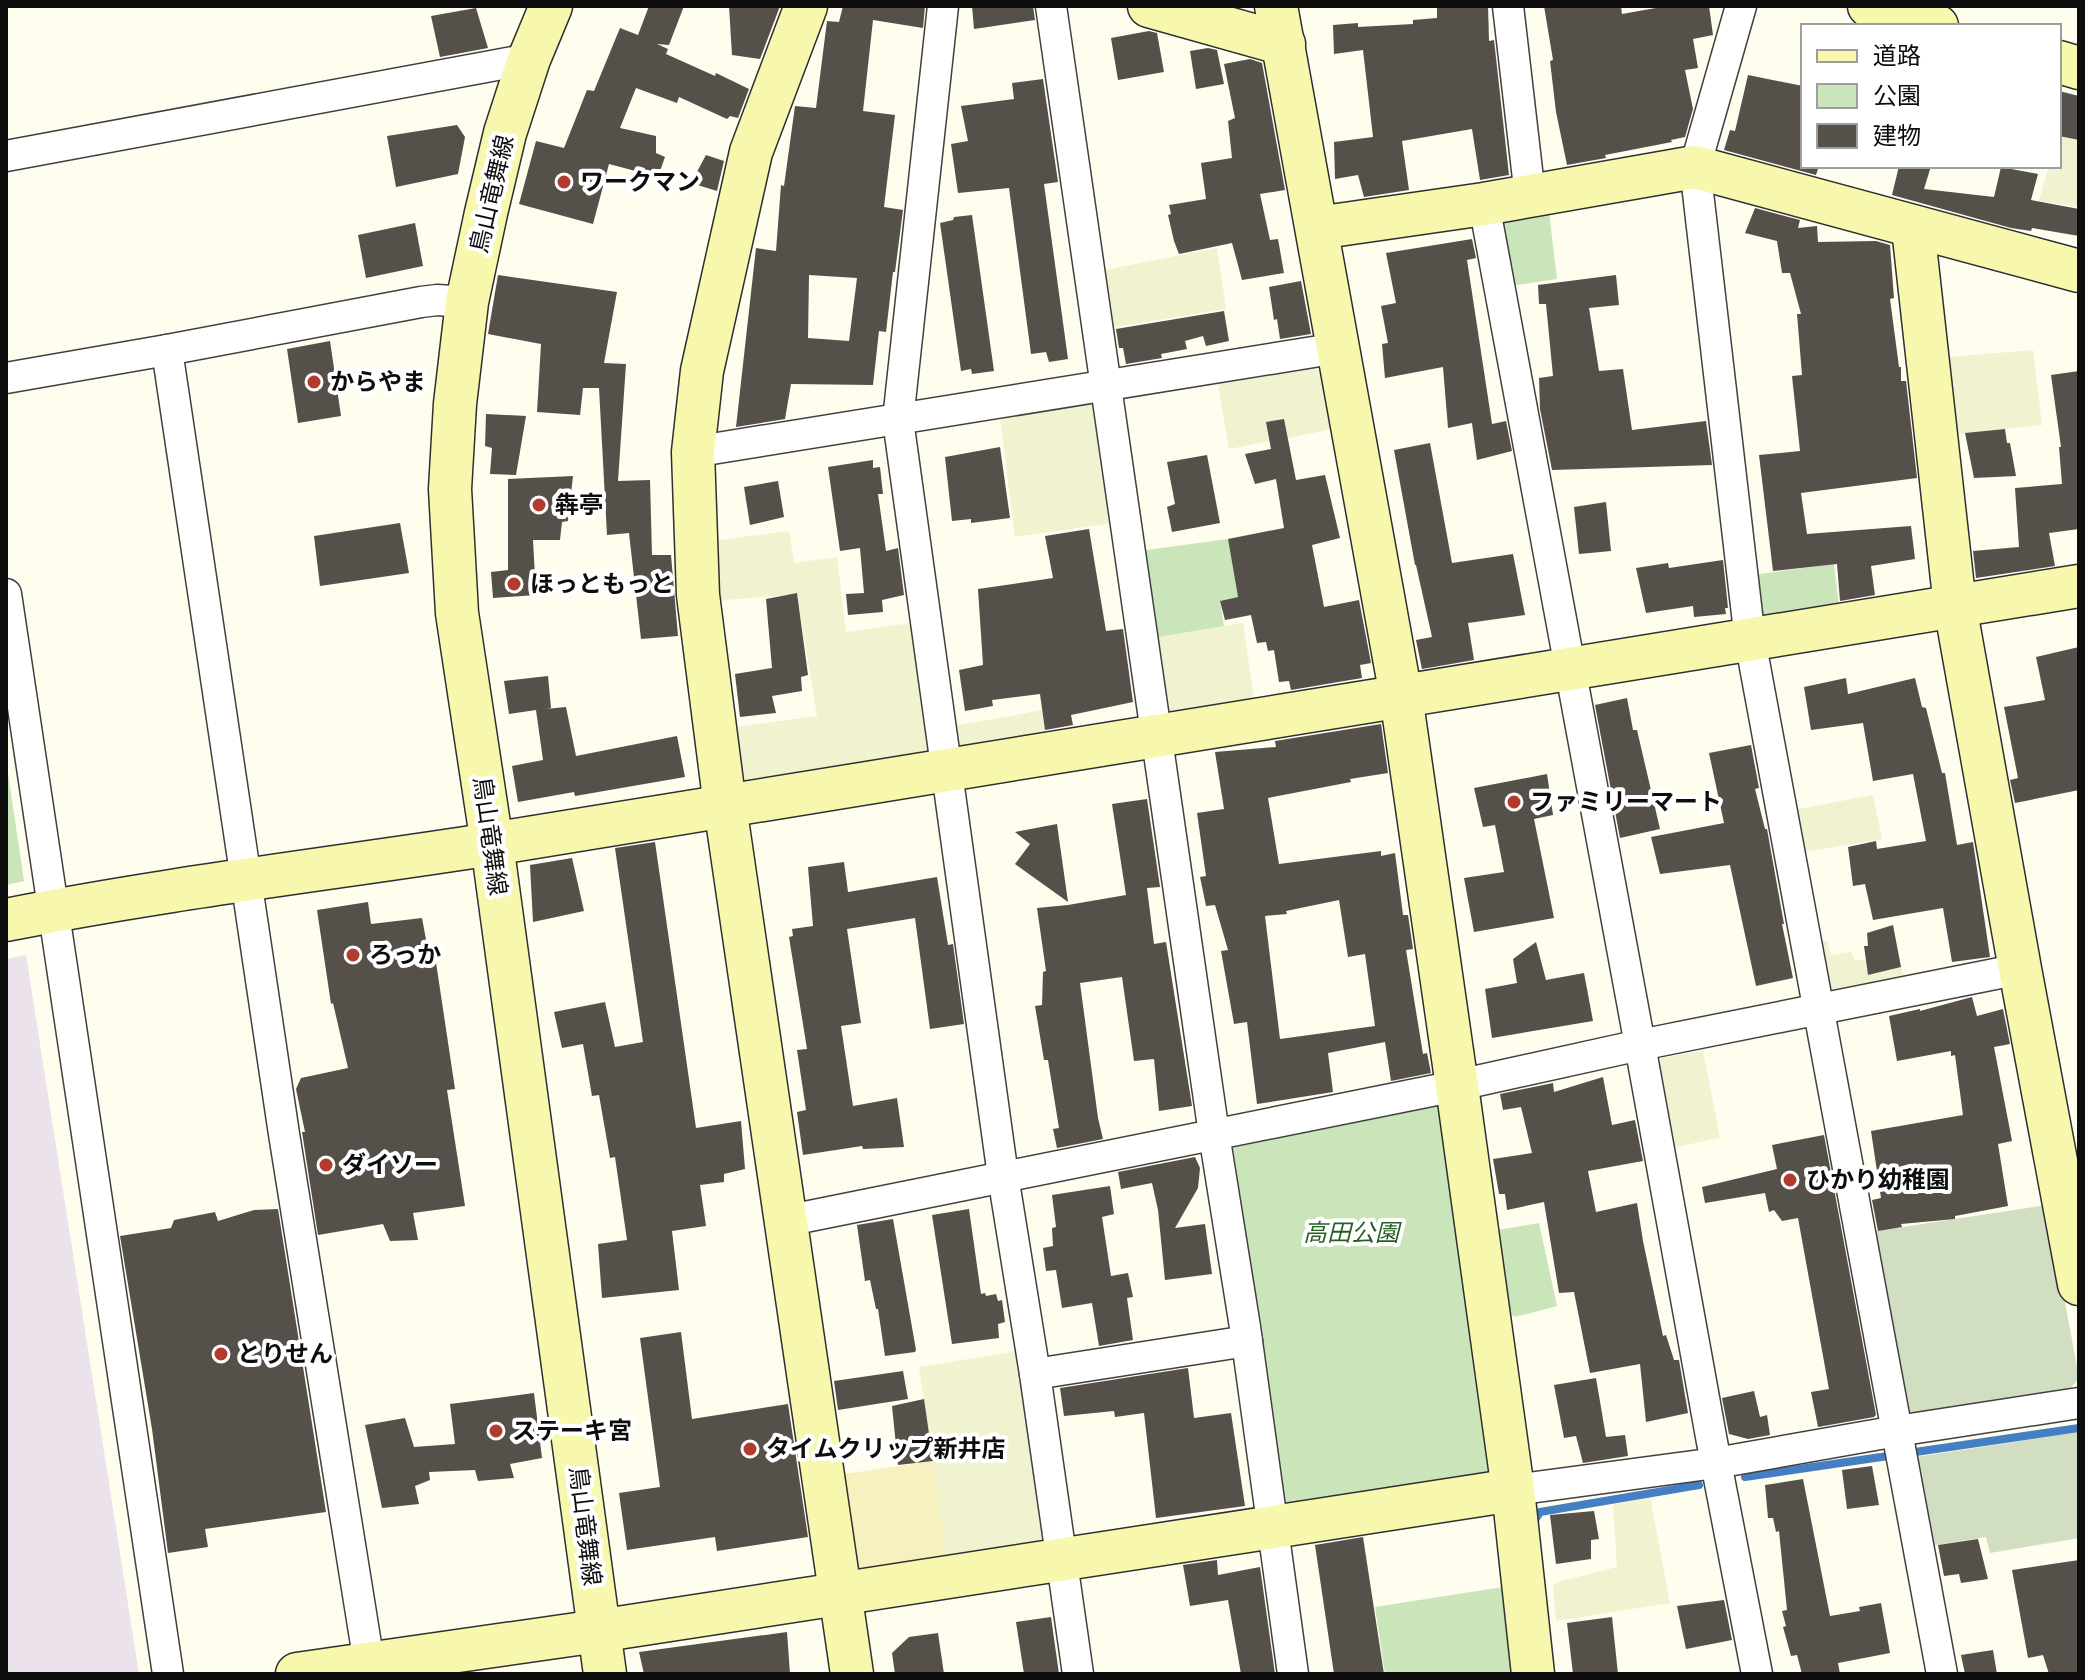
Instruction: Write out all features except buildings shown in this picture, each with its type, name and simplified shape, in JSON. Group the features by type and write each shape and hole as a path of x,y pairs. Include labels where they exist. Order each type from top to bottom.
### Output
{"street":[{"name":"鳥山竜舞線","path":"551,6 529,59 505,133 467,302 455,404 450,489 457,613 492,844 605,1674"},
{"path":"806,6 751,152 702,371 693,452 698,595 725,806 852,1674"},
{"path":"943,6 898,420 1003,1176 1078,1674"},
{"path":"1051,6 1293,1674"},
{"path":"1149,6 1280,25 1401,696 1513,1490 1533,1674"},
{"path":"1508,6 1530,196"},
{"path":"1741,6 1695,167 1750,640 1942,1674"},
{"path":"1869,6 1930,24"},
{"path":"6,156 529,59"},
{"path":"1317,228 1484,204 1695,167 2079,271"},
{"path":"1484,204 1757,1674"},
{"path":"1913,228 1955,606 2079,1284"},
{"path":"6,378 421,302 467,302"},
{"path":"693,452 1338,348"},
{"path":"167,350 245,880 369,1663"},
{"path":"6,920 2079,586"},
{"path":"6,594 168,1674"},
{"path":"785,1221 2020,969"},
{"path":"1035,1374 1247,1341"},
{"path":"297,1674 1061,1561 1513,1490 1716,1463 2079,1403"}],"shaded area":[{"path":"26,955 139,1674 6,1674 6,959"}],"green space":[{"path":"2061,136 2079,140 2079,207 2039,201 2048,168 2061,168"},
{"path":"1549,212 1557,279 1510,286 1500,230 1507,219"},
{"path":"1217,248 1226,309 1108,328 1099,271"},
{"path":"2033,350 2042,425 1947,435 1938,358"},
{"path":"1314,368 1327,378 1339,428 1229,449 1218,384"},
{"path":"1090,404 1098,410 1113,523 1015,537 1000,418"},
{"path":"789,531 794,563 837,557 846,632 911,623 929,749 919,763 748,789 736,781 729,728 817,716 797,594 714,601 711,541"},
{"path":"1228,539 1238,597 1220,601 1224,626 1153,638 1139,551"},
{"path":"1834,564 1840,614 1756,617 1752,575"},
{"path":"1243,623 1255,707 1164,713 1153,638"},
{"path":"1042,710 1047,742 953,749 949,727"},
{"path":"6,760 24,881 6,885"},
{"path":"1873,795 1882,839 1798,853 1793,810"},
{"path":"1815,941 1827,941 1831,955 1851,952 1855,961 1865,959 1868,975 1901,967 1906,983 1835,998 1825,991"},
{"path":"1703,1051 1720,1138 1670,1148 1656,1070 1662,1058"},
{"name":"高田公園","path":"1431,1103 1445,1110 1493,1463 1484,1480 1292,1510 1280,1500 1228,1152 1235,1143"},
{"path":"2047,1205 2079,1378 2068,1391 1918,1415 1901,1408 1870,1232"},
{"path":"1539,1223 1557,1306 1515,1317 1502,1308 1491,1231"},
{"path":"1018,1351 1047,1539 1033,1548 947,1561 919,1367"},
{"path":"2079,1432 2079,1538 1990,1553 1986,1537 1930,1546 1910,1458"},
{"path":"1650,1497 1670,1603 1556,1621 1553,1586 1558,1582 1617,1567 1613,1505"},
{"path":"1509,1586 1519,1674 1385,1674 1375,1607"}],"sand":[{"path":"933,1461 947,1561 864,1575 853,1568 838,1475"}],"waterway":[{"path":"1745,1477 2079,1428"},
{"path":"1533,1523 1540,1512 1699,1485"}],"place":[{"name":"ワークマン","path":"564,182"},
{"name":"からやま","path":"314,382"},
{"name":"犇亭","path":"539,505"},
{"name":"ほっともっと","path":"514,584"},
{"name":"ファミリーマート","path":"1514,802"},
{"name":"ろっか","path":"353,955"},
{"name":"ダイソー","path":"326,1165"},
{"name":"ひかり幼稚園","path":"1790,1180"},
{"name":"とりせん","path":"221,1354"},
{"name":"ステーキ宮","path":"496,1431"},
{"name":"タイムクリップ新井店","path":"750,1449"}]}
